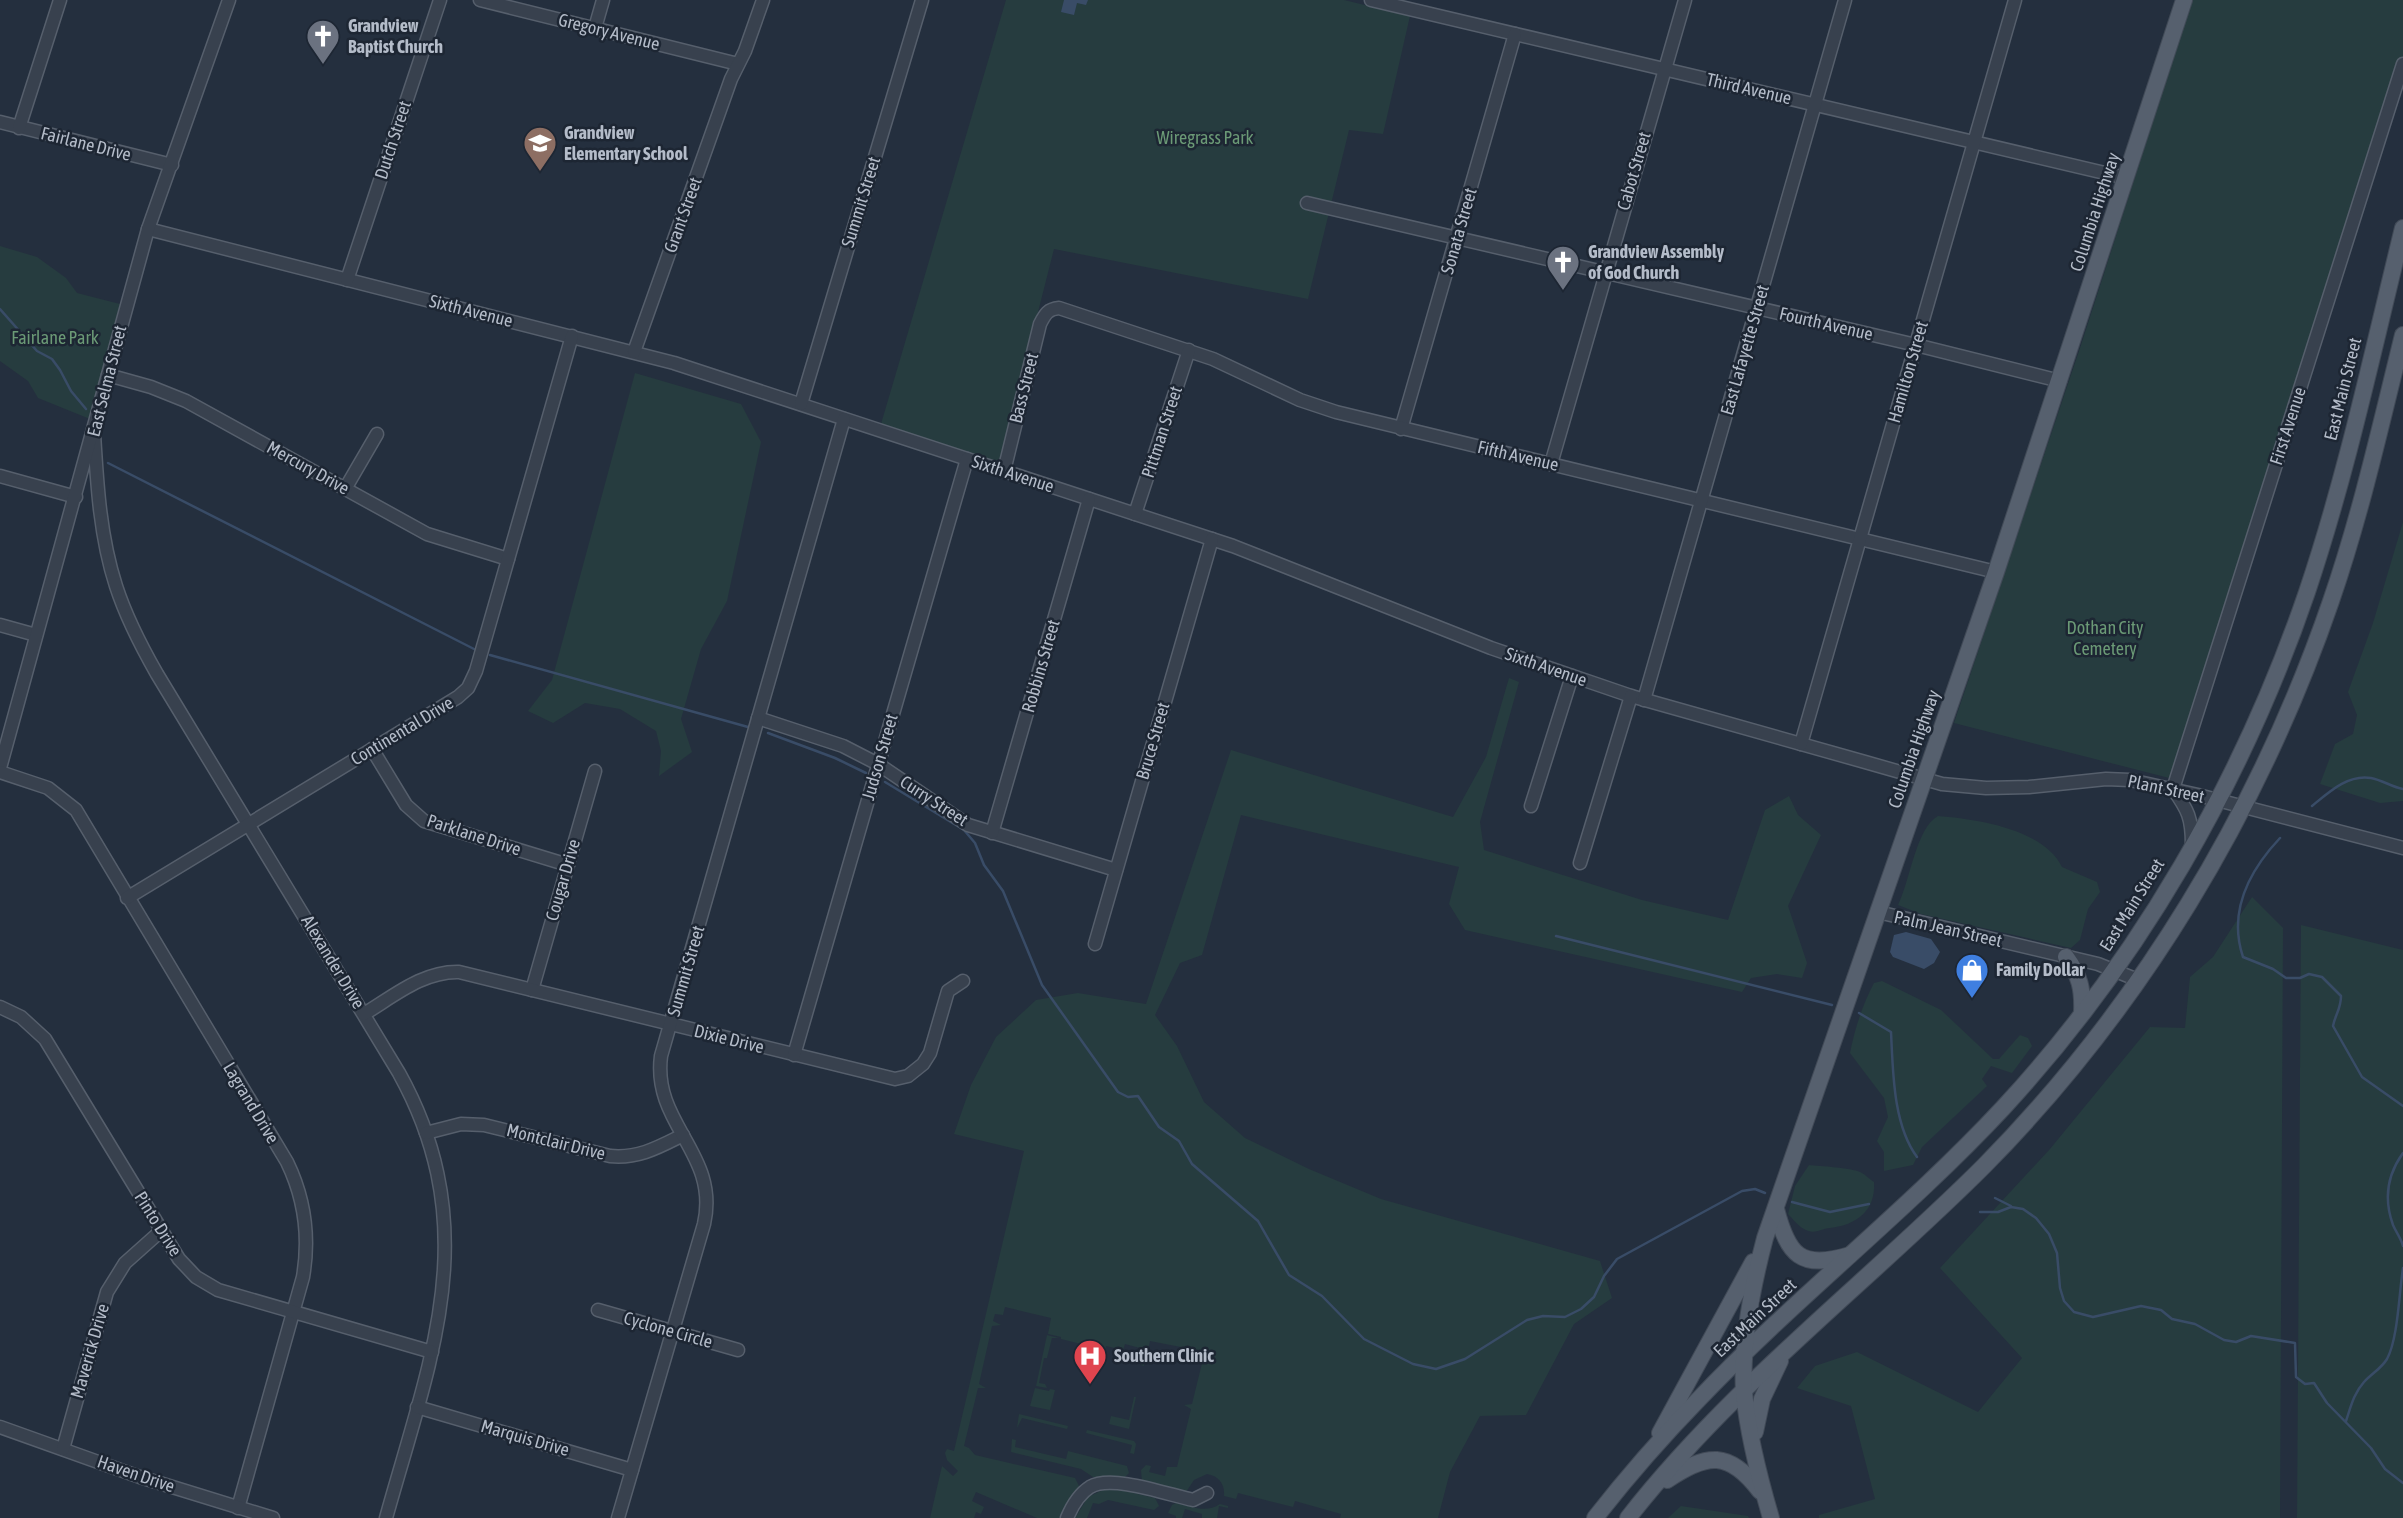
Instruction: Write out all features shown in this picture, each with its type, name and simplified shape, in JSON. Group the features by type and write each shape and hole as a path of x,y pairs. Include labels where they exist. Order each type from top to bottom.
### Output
{"main road":[{"name":"Columbia Highway","path":"1771,1518 1753,1451 1744,1390 1750,1305 1765,1238 1996,572 2184,0"},
{"name":"East Main Street","path":"1595,1518 1652,1449 1700,1397 1968,1146 2038,1068 2082,1013 2140,931 2218,800 2274,677 2307,592 2336,497 2403,228"},
{"path":"1628,1518 1700,1434 1744,1390 1927,1222 1994,1156 2067,1073 2138,980 2185,909 2243,807 2293,699 2332,600 2361,502 2403,335"},
{"path":"2066,957 2083,990 2082,1013"},
{"path":"1775,1207 1783,1237 1801,1256 1824,1262 1853,1254"},
{"path":"1652,1449 1673,1405 1713,1339 1765,1238"},
{"path":"1753,1451 1762,1399 1784,1353"},
{"path":"1650,1491 1689,1465 1702,1460 1716,1460 1741,1469 1764,1496"}],"street":[{"path":"19,128 60,0"},
{"name":"East Selma Street","path":"0,770 148,229 229,0"},
{"name":"Dutch Street","path":"347,280 440,0"},
{"name":"Gregory Avenue","path":"480,0 738,64"},
{"path":"594,28 603,0"},
{"name":"Grant Street","path":"634,352 762,0"},
{"name":"Summit Street","path":"801,404 922,0"},
{"name":"Third Avenue","path":"1371,0 1409,4 1516,34 2126,178"},
{"name":"Cabot Street","path":"1550,464 1685,0"},
{"name":"East Lafayette Street","path":"1580,863 1702,500 1845,0"},
{"name":"Hamilton Street","path":"1801,744 2015,0"},
{"name":"Sonata Street","path":"1401,429 1516,34"},
{"name":"First Avenue","path":"2173,789 2403,64"},
{"name":"Fairlane Drive","path":"0,122 172,165"},
{"name":"Fourth Avenue","path":"1307,202 2060,381"},
{"name":"Sixth Avenue","path":"148,229 634,352 1212,539 1293,568 1491,648 1637,698 1865,762"},
{"name":"Fifth Avenue","path":"1051,309 1059,308 1189,350 1300,400 1336,412 1996,572"},
{"name":"Bass Street","path":"1004,471 1040,324 1051,309"},
{"name":"Continental Drive","path":"127,898 458,697 468,688 476,671 572,336"},
{"name":"Pittman Street","path":"1135,514 1189,350"},
{"name":"Mercury Drive","path":"108,375 151,387 186,401 427,534 508,559"},
{"name":"Summit Street","path":"618,1518 704,1224 707,1202 702,1170 667,1106 661,1087 661,1056 845,419"},
{"name":"Alexander Drive","path":"94,433 104,536 124,608 157,674 409,1090 426,1133 441,1189 446,1247 443,1300 432,1352 386,1518"},
{"path":"345,489 377,434"},
{"name":"Judson Street","path":"794,1055 967,459"},
{"path":"0,476 76,497"},
{"name":"Robbins Street","path":"992,833 1089,499"},
{"name":"Bruce Street","path":"1095,944 1212,539"},
{"path":"0,625 36,635"},
{"path":"1531,806 1572,676"},
{"name":"Curry Street","path":"758,718 822,738 878,764 968,825 1116,870"},
{"name":"Parklane Drive","path":"372,749 406,805 424,821 568,865"},
{"name":"Plant Street","path":"1865,762 1958,786 1986,788 2117,779 2173,789 2403,848"},
{"name":"Lagrand Drive","path":"0,770 37,783 68,801 76,810 287,1162 297,1186 306,1224 307,1250 303,1277 238,1508"},
{"name":"Cougar Drive","path":"532,990 595,771"},
{"path":"2173,789 2189,811 2192,845"},
{"name":"Palm Jean Street","path":"1878,912 2114,969 2138,980"},
{"name":"Dixie Drive","path":"364,1014 424,978 444,972 466,973 888,1079 908,1076 919,1069 927,1059 948,991 963,981"},
{"name":"Pinto Drive","path":"0,1007 21,1017 45,1039 179,1259 203,1282 218,1290 432,1352"},
{"name":"Montclair Drive","path":"426,1133 453,1125 484,1125 610,1156 624,1157 649,1152 683,1135"},
{"name":"Maverick Drive","path":"63,1449 107,1292 125,1263 162,1230"},
{"name":"Cyclone Circle","path":"598,1310 738,1350"},
{"name":"Marquis Drive","path":"417,1407 632,1470"},
{"name":"Haven Drive","path":"0,1427 140,1477 273,1518"},
{"path":"1067,1518 1083,1494 1098,1484 1116,1483 1193,1500 1207,1493"}],"green space":[{"name":"Wiregrass Park","path":"1006,0 1344,0 1410,16 1383,134 1349,130 1308,299 1054,249 1001,458 995,461 881,424"},
{"name":"Dothan City Cemetery","path":"2192,0 2403,0 2403,83 2181,781 1954,723 2080,348"},
{"name":"Fairlane Park","path":"0,246 37,257 66,278 77,293 120,304 90,419 38,398 28,381 0,361"},
{"path":"635,373 741,404 761,442 727,601 701,649 681,719 692,752 659,776 661,751 656,731 620,709 585,703 553,723 528,711 552,680"},
{"path":"2403,522 2403,801 2380,803 2320,784 2335,744 2353,734 2357,715 2348,692 2373,623"},
{"path":"1509,678 1519,682 1480,822 1484,850 1642,900 1728,920 1765,810 1789,796 1798,815 1821,835 1788,906 1807,963 1802,978 1777,974 1751,978 1742,992 1465,930 1449,904 1459,867 1241,815 1202,955 1180,963 1155,1015 1177,1046 1204,1102 1245,1138 1381,1199 1600,1261 1612,1298 1574,1324 1526,1415 1480,1416 1450,1472 1438,1518 1340,1518 1341,1514 1295,1501 1293,1507 1238,1493 1236,1499 1224,1496 1220,1481 1207,1474 1194,1480 1186,1492 1142,1481 1141,1470 1146,1465 1151,1466 1149,1472 1165,1476 1167,1467 1177,1467 1191,1409 1184,1405 1192,1404 1204,1355 1191,1349 1150,1341 1144,1366 1141,1365 1143,1355 1139,1354 1140,1348 1125,1344 1123,1350 1106,1346 1105,1350 1061,1339 1048,1334 1051,1318 1005,1307 1003,1315 995,1314 993,1321 1001,1325 992,1326 979,1384 986,1388 978,1388 964,1446 975,1455 1075,1478 1079,1486 1061,1518 1037,1518 976,1492 972,1501 984,1507 981,1514 976,1512 974,1518 930,1518 942,1466 953,1476 958,1471 947,1460 945,1453 947,1449 954,1451 1024,1151 954,1134 971,1085 996,1037 1036,1000 1078,993 1146,1004 1231,750 1453,817 1486,757"},
{"path":"1938,816 1989,823 2025,835 2053,854 2062,867 2097,882 2100,892 2088,909 2080,940 2071,948 1921,914 1898,905 1919,843 1930,822"},
{"path":"2252,897 2283,928 2280,1518 1819,1518 1819,1515 1875,1499 1851,1406 1797,1388 1815,1366 1857,1352 1978,1412 2022,1358 1940,1268 2050,1149 2150,1027 2185,1028 2190,977 2213,957"},
{"path":"2301,925 2403,950 2403,1518 2297,1518"},
{"path":"1882,981 1941,1010 1993,1059 1999,1059 2020,1035 2028,1038 2032,1046 2012,1073 1991,1066 1982,1079 1987,1086 1922,1147 1913,1165 1884,1171 1884,1152 1877,1141 1888,1117 1884,1098 1850,1053 1866,1000 1874,983"},
{"path":"1809,1165 1850,1169 1865,1175 1874,1182 1872,1201 1868,1209 1848,1224 1814,1232 1802,1228 1788,1214 1795,1186"},
{"path":"1047,1335 1059,1338 1052,1338 1047,1358 1044,1358 1039,1383 1045,1384 1047,1388 1036,1386"},
{"path":"1035,1388 1055,1390 1050,1410 1030,1406"},
{"path":"1134,1397 1129,1429 1109,1424 1111,1416 1129,1420"},
{"path":"1019,1414 1068,1426 1067,1429 1022,1418 1017,1428"},
{"path":"1087,1430 1134,1441 1134,1454 1130,1453 1132,1445 1086,1433"},
{"path":"1012,1439 1016,1440 1015,1447 1066,1459 1068,1451 1127,1466 1129,1473 1124,1478 1093,1477 1081,1469 1011,1452"},
{"path":"1105,1489 1155,1498 1159,1506 1154,1510 1108,1500 1099,1504 1093,1503 1087,1518 1075,1518 1088,1497"},
{"path":"1176,1503 1204,1509 1220,1504 1228,1508 1219,1506 1217,1518 1202,1518 1202,1514 1185,1509 1182,1518 1176,1518 1168,1513"},
{"path":"1681,1506 1748,1516 1749,1518 1668,1518"}],"water":[{"path":"1064,0 1088,0 1086,5 1077,3 1074,15 1061,12"},
{"path":"1906,932 1931,939 1940,952 1934,963 1924,969 1893,957 1890,952 1894,935"}],"waterway":[{"path":"0,309 37,351 52,359 71,391 86,409"},
{"path":"108,463 476,650"},
{"path":"490,655 748,727"},
{"path":"768,733 835,758 866,773"},
{"path":"2312,806 2339,785 2363,777 2403,789"},
{"path":"885,782 964,830 975,843 984,865 1003,891 1042,985 1118,1092 1128,1097 1138,1096 1159,1127 1179,1141 1192,1164 1258,1221 1289,1275 1322,1296 1364,1339 1413,1364 1436,1369 1465,1359 1527,1320 1543,1316 1565,1317 1581,1309 1594,1297 1604,1276 1617,1259 1742,1191 1755,1189 1765,1193"},
{"path":"2280,838 2259,864 2244,893 2238,924 2243,957 2273,969 2286,978 2300,978 2309,974 2322,977 2341,996 2333,1026 2362,1077 2403,1106"},
{"path":"1556,936 1832,1005"},
{"path":"1859,1013 1891,1032 1899,1114 1909,1144 1917,1157"},
{"path":"2403,1153 2393,1170 2388,1197 2390,1216 2403,1246"},
{"path":"1995,1198 2011,1206"},
{"path":"1792,1202 1830,1212 1869,1204"},
{"path":"1980,1212 1998,1212 2011,1207 2023,1209 2036,1218 2049,1234 2057,1253 2060,1288 2064,1301 2074,1312 2093,1317 2141,1306 2161,1310 2172,1319 2195,1324 2224,1340 2236,1342 2251,1336 2295,1343 2296,1377 2305,1384 2314,1383 2327,1403 2371,1448 2385,1469 2403,1483"},
{"path":"2346,1421 2358,1391 2385,1362 2391,1350 2403,1268"}],"place":[{"name":"Grandview Baptist Church","path":"323,66"},
{"name":"Grandview Elementary School","path":"540,173"},
{"name":"Grandview Assembly of God Church","path":"1563,292"},
{"name":"Family Dollar","path":"1972,1000"},
{"name":"Southern Clinic","path":"1090,1386"}]}
